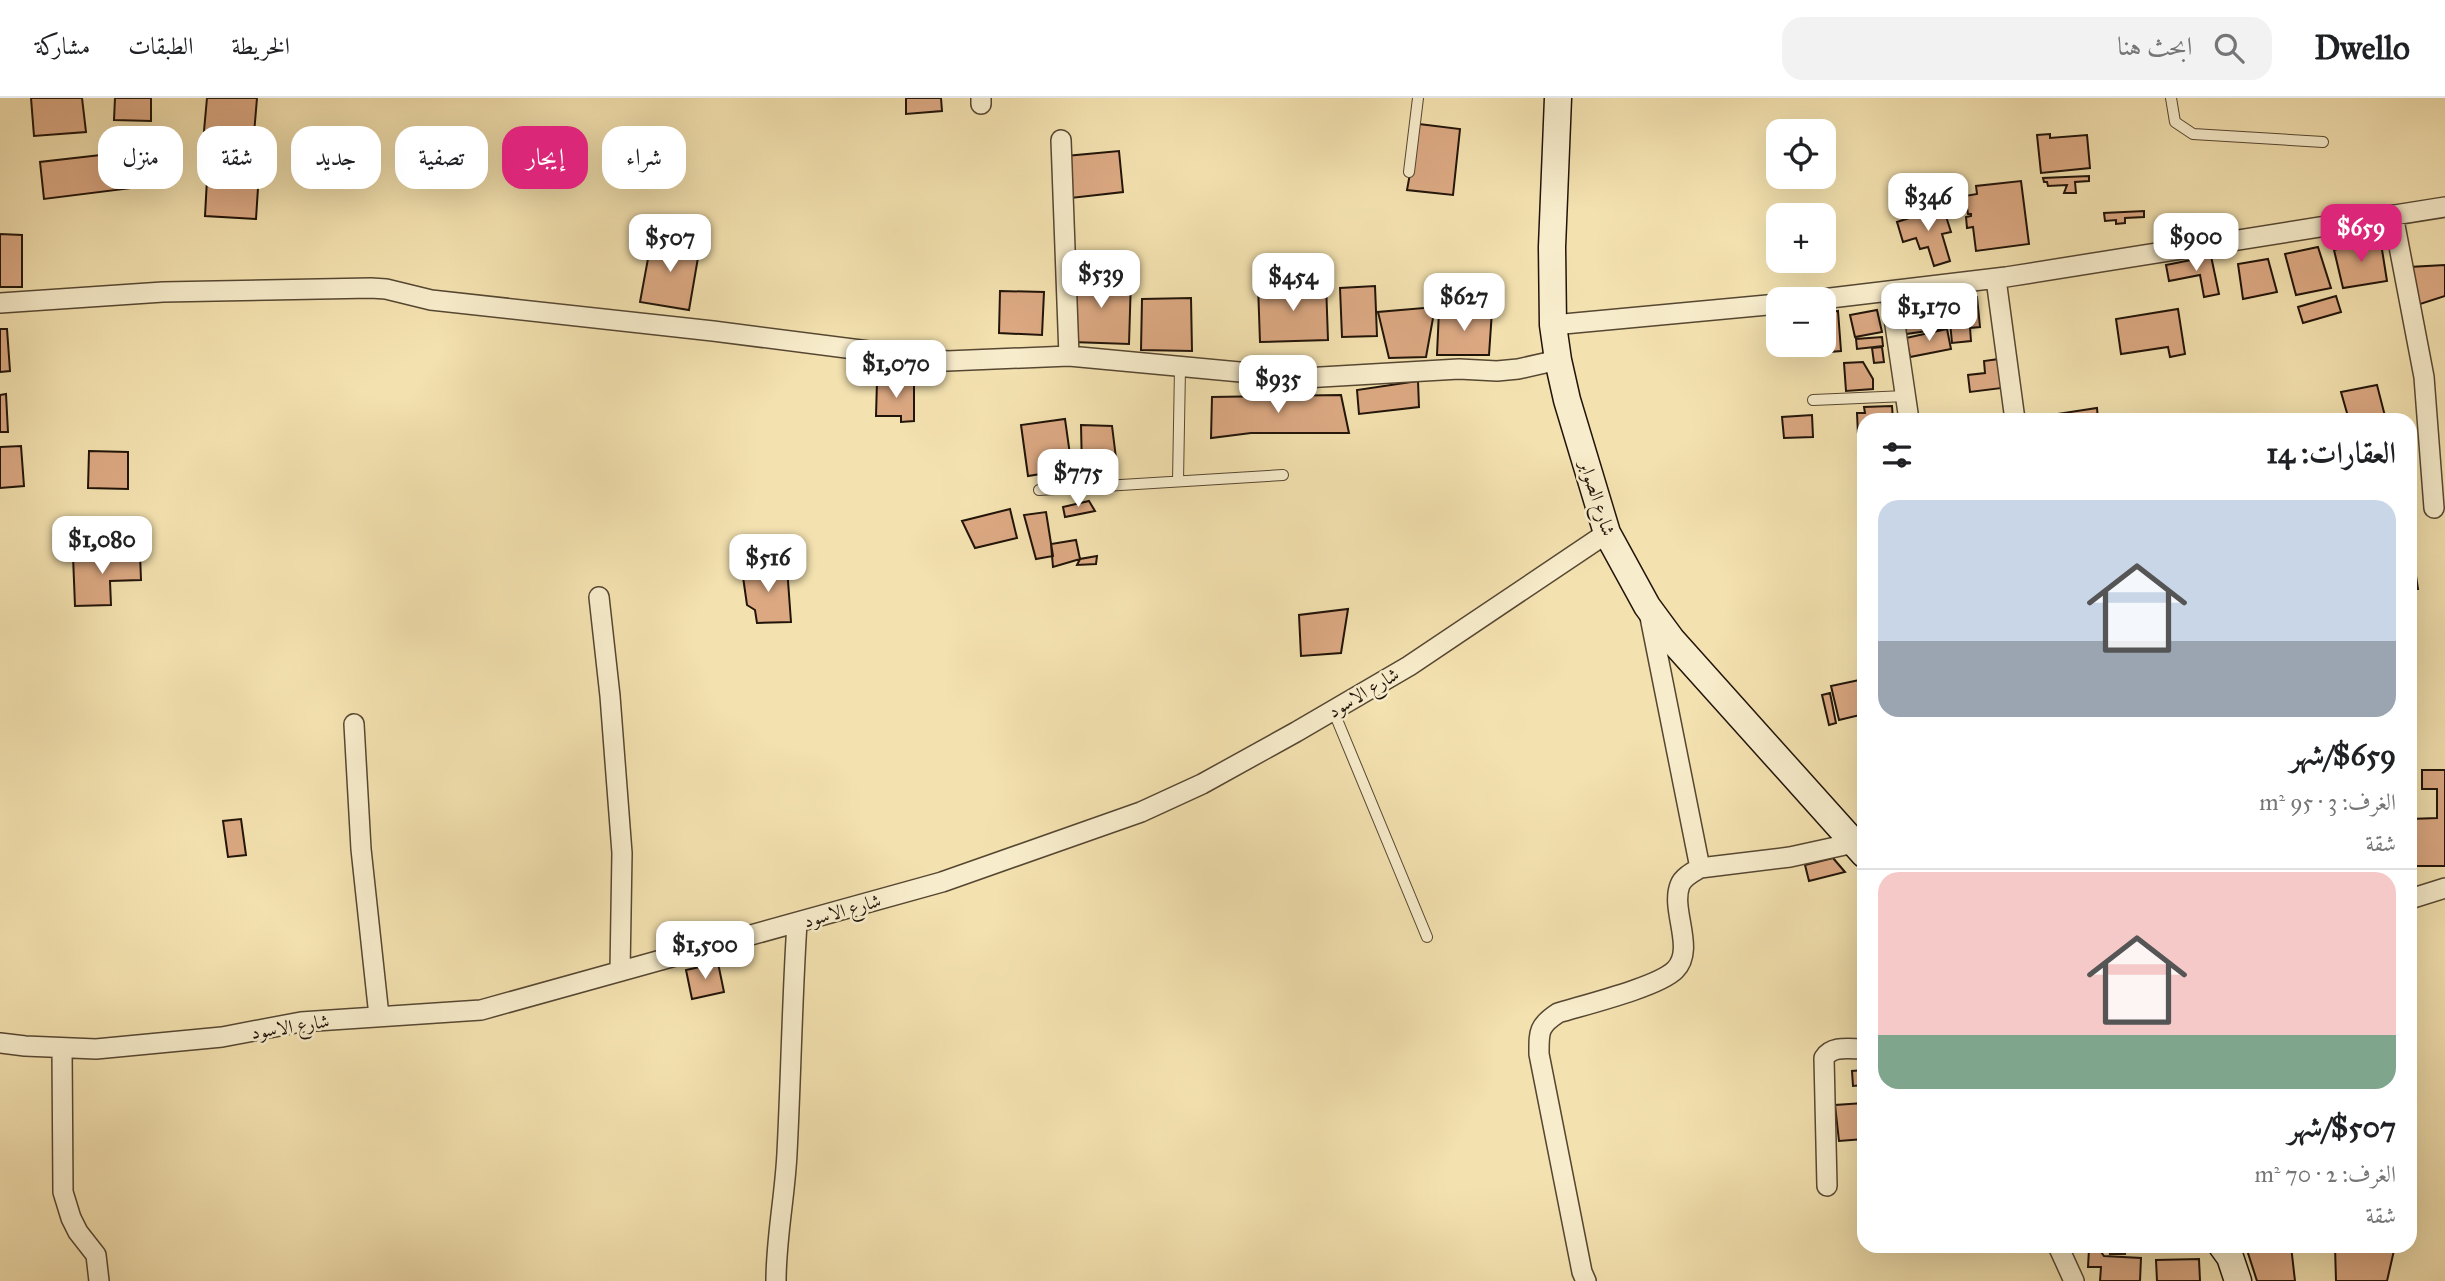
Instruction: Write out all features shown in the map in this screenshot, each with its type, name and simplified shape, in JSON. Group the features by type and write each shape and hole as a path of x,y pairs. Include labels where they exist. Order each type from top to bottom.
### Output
{"street":[{"name":"شارع الصوابر","path":"1558,98 1552,247 1553,326 1558,360 1607,533 1647,606 1672,639 1857,846"},
{"path":"1061,140 1069,356"},
{"path":"1836,297 1996,279 2445,206"},
{"path":"2393,215 2424,377 2434,508"},
{"path":"1996,279 2014,413"},
{"path":"0,303 163,292 386,289 431,300 713,331 947,361 1069,356 1304,378 1459,369 1497,371 1558,360"},
{"path":"1890,291 1908,413"},
{"path":"1553,326 1766,304"},
{"name":"شارع الاسود","path":"0,1043 96,1049 222,1037 301,1022 481,1010 942,882 1141,813 1202,784 1409,666 1607,533"},
{"path":"598,597 610,696 622,853 620,971"},
{"path":"1647,606 1700,868"},
{"path":"354,724 361,849 379,1016"},
{"path":"1586,1281 1579,1259 1539,1054 1539,1033 1544,1022 1558,1013 1656,982 1673,972 1681,963 1684,949 1679,904 1680,885 1688,874 1700,868 1857,848"},
{"path":"2417,897 2445,888"},
{"path":"776,1281 787,1156 791,1012 797,923"},
{"path":"62,1048 63,1192 78,1232 96,1255 99,1281"},
{"path":"1827,1186 1824,1058 1833,1050 1857,1049"},
{"path":"2061,1253 2074,1281"},
{"path":"2227,1253 2238,1281"}],"lane":[{"path":"1409,172 1418,98"},
{"path":"2171,98 2175,122 2193,134 2323,142"},
{"path":"1178,481 1180,368"},
{"path":"1813,400 1906,396"},
{"path":"1040,490 1283,475"},
{"path":"1333,710 1427,937"}],"building":[{"path":"31,98 82,98 86,132 34,136"},
{"path":"115,98 151,98 151,121 114,120"},
{"path":"207,98 257,98 255,126 204,126"},
{"path":"906,98 941,98 942,111 906,114"},
{"path":"1419,124 1460,129 1453,195 1407,190"},
{"path":"2050,134 2050,138 2087,135 2090,168 2041,173 2037,135"},
{"path":"1119,151 1123,192 1071,198 1066,156"},
{"path":"98,155 98,189 124,189 44,199 40,162"},
{"path":"2089,176 2089,181 2075,182 2076,193 2064,193 2067,185 2048,186 2043,178"},
{"path":"2021,181 2029,244 1976,251 1973,227 1967,228 1966,217 1971,214 1968,214 1965,196 1977,194 1976,186"},
{"path":"206,189 258,189 256,219 205,216"},
{"path":"1943,207 1951,232 1942,234 1950,261 1934,266 1928,247 1920,249 1916,238 1903,242 1897,222"},
{"path":"2144,211 2144,217 2125,218 2125,223 2105,221 2104,213"},
{"path":"0,234 22,235 22,287 0,287"},
{"path":"652,237 700,246 689,310 640,302"},
{"path":"2380,237 2387,281 2343,288 2334,250"},
{"path":"2318,247 2331,288 2296,295 2285,254"},
{"path":"2211,256 2219,294 2204,297 2200,275 2169,281 2166,265"},
{"path":"2268,259 2277,292 2243,299 2238,264"},
{"path":"2445,265 2445,296 2411,307 2409,267"},
{"path":"1074,277 1131,279 1129,344 1072,342"},
{"path":"1326,283 1328,340 1260,342 1258,285"},
{"path":"1375,286 1377,336 1342,337 1340,288"},
{"path":"1000,291 1044,292 1042,335 999,333"},
{"path":"2336,296 2341,312 2303,323 2298,307"},
{"path":"1977,297 1980,327 1970,328 1971,341 1952,343 1948,300"},
{"path":"1191,298 1192,351 1141,350 1142,299"},
{"path":"1937,300 1941,329 1906,334 1902,306"},
{"path":"1435,307 1426,357 1389,358 1378,312"},
{"path":"2178,309 2185,354 2170,357 2168,347 2121,354 2116,319"},
{"path":"1439,310 1492,311 1489,355 1437,355"},
{"path":"1877,310 1882,332 1855,337 1850,315"},
{"path":"1836,311 1841,351 1836,351"},
{"path":"0,329 7,329 10,371 0,372"},
{"path":"1947,329 1951,349 1910,357 1906,338"},
{"path":"1882,337 1883,346 1857,349 1856,339"},
{"path":"1882,347 1884,362 1874,363 1872,348"},
{"path":"1999,359 2002,388 1970,392 1968,375 1985,373 1984,361"},
{"path":"1863,362 1873,379 1873,389 1846,391 1844,363"},
{"path":"877,381 914,382 914,421 901,422 901,416 876,416"},
{"path":"1418,381 1419,407 1359,414 1357,390"},
{"path":"2377,385 2384,413 2347,413 2341,392"},
{"path":"6,394 8,432 0,432 0,395"},
{"path":"1341,395 1349,433 1251,433 1211,438 1212,397"},
{"path":"1892,406 1892,413 1865,413 1864,407"},
{"path":"2097,408 2097,413 2064,413"},
{"path":"1812,415 1813,437 1784,438 1782,417"},
{"path":"1065,419 1072,469 1028,476 1021,425"},
{"path":"1081,425 1112,426 1117,466 1082,470"},
{"path":"21,446 24,486 0,488 0,447"},
{"path":"89,451 128,452 128,489 88,488"},
{"path":"1089,501 1095,511 1065,517 1063,507"},
{"path":"1010,509 1017,538 975,548 962,521"},
{"path":"1046,512 1053,556 1036,559 1024,515"},
{"path":"133,520 135,547 91,549 90,523"},
{"path":"1076,540 1080,559 1053,567 1051,544"},
{"path":"140,554 141,580 110,581 111,605 75,606 73,556"},
{"path":"1097,556 1096,564 1077,565 1080,559"},
{"path":"787,567 791,622 757,623 755,610 747,605 742,570"},
{"path":"1348,609 1341,653 1301,656 1299,615"},
{"path":"1857,680 1857,716 1839,720 1831,686"},
{"path":"1830,693 1836,723 1829,725 1822,695"},
{"path":"2422,770 2445,770 2445,866 2417,866 2417,819 2437,818 2437,789 2422,789"},
{"path":"241,819 246,855 228,857 223,821"},
{"path":"1833,858 1845,872 1809,881 1805,865"},
{"path":"718,963 724,992 692,999 686,970"},
{"path":"1852,1071 1857,1071 1857,1086 1853,1086"},
{"path":"1857,1103 1857,1140 1839,1141 1835,1105"},
{"path":"2089,1253 2141,1258 2140,1281 2100,1281 2101,1267 2088,1267"},
{"path":"2248,1253 2292,1253 2295,1281 2257,1281"},
{"path":"2335,1253 2393,1253 2387,1281 2336,1281"},
{"path":"2199,1259 2200,1281 2157,1281 2156,1260"}]}
